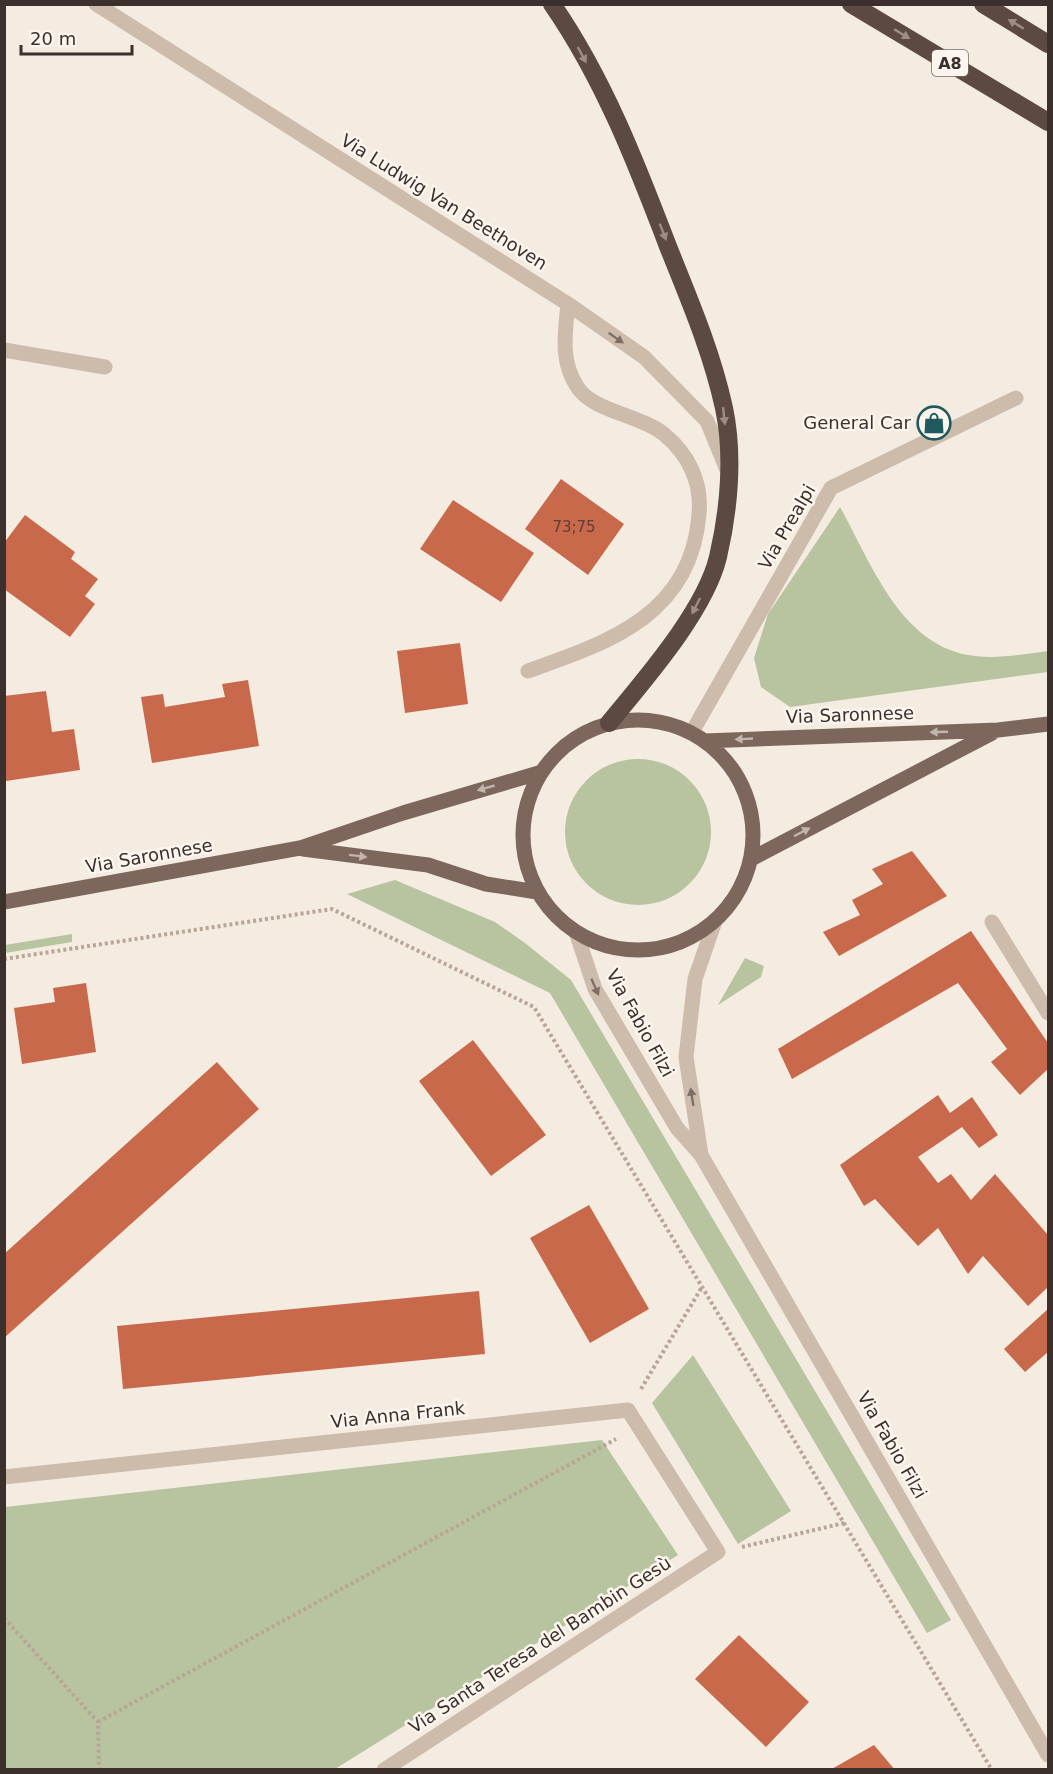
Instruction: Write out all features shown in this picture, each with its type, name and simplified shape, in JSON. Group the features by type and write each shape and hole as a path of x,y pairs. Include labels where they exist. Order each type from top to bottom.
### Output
{"highway":[{"path":"552,4 567,26 625,135 707,347 724,410 729,475 718,558 694,611 609,723"},
{"name":"A8","path":"851,4 1048,122"},
{"path":"983,4 1048,44"}],"main road":[{"name":"Via Saronnese","path":"641,720 673,724 698,737 717,751 739,778 751,810 753,843 747,873 735,899 715,921 683,941 647,950 610,947 576,932 554,914 537,892 525,858 523,822 532,788 542,772 563,747 585,732 609,723 641,720"},
{"name":"Via Saronnese","path":"698,737 998,730 1048,724"},
{"name":"Via Saronnese","path":"750,859 998,730"},
{"name":"Via Saronnese","path":"4,902 300,848 403,813 542,772"},
{"name":"Via Saronnese","path":"300,848 428,865 486,884 537,892"}],"street":[{"name":"Via Ludwig Van Beethoven","path":"96,4 568,304 644,357 707,421 729,475"},
{"path":"528,671 618,636 669,597 697,537 701,495 685,455 663,433 601,405 579,390 568,369 564,344 568,304"},
{"path":"4,350 105,367"},
{"name":"Via Prealpi","path":"698,737 831,488 1016,398"},
{"name":"Via Fabio Filzi","path":"701,1155 686,1057 694,979 715,921"},
{"path":"992,922 1048,1012"},
{"name":"Via Fabio Filzi","path":"576,932 595,989 677,1128 701,1155 1048,1755"},
{"path":"628,1410 718,1552"},
{"name":"Via Anna Frank","path":"4,1477 628,1410"},
{"name":"Via Santa Teresa del Bambin Gesù","path":"384,1770 718,1552"}],"path":[{"path":"4,958 332,909 534,1006 992,1770"},
{"path":"628,1410 702,1287"},
{"path":"98,1722 639,1427"},
{"path":"718,1552 844,1523"},
{"path":"4,1618 98,1722 99,1770"}],"green space":[{"path":"840,507 877,577 892,600 908,620 927,637 949,650 975,656 1003,657 1048,651 1048,672 790,707 761,687 754,658 768,614"},
{"path":"638,759 652,760 666,765 679,771 690,780 699,791 705,804 710,818 710,846 705,860 699,873 690,884 679,893 666,899 652,904 638,905 624,904 610,899 597,893 586,884 577,873 571,860 566,846 565,832 566,818 571,804 577,791 586,780 597,771 610,765 624,760"},
{"path":"395,880 495,922 571,980 951,1620 927,1633 550,993 347,894"},
{"path":"72,934 72,942 5,953 5,945"},
{"path":"745,958 764,966 761,977 718,1005"},
{"path":"693,1355 791,1511 738,1544 652,1403"},
{"path":"602,1440 678,1555 335,1769 5,1769 5,1507"}],"building":[{"path":"561,479 624,524 588,575 525,529"},
{"path":"453,500 534,553 501,602 420,549"},
{"path":"25,515 75,552 71,559 98,579 85,596 95,604 70,637 4,589 4,543"},
{"path":"460,643 468,704 405,713 397,651"},
{"path":"248,680 259,746 152,763 141,697 163,694 165,707 225,697 222,684"},
{"path":"46,691 52,732 74,729 80,770 6,781 4,696"},
{"path":"912,851 947,896 839,956 823,932 860,915 852,900 883,884 872,869"},
{"path":"971,931 1048,1043 1048,1069 1020,1095 991,1062 1007,1049 958,983 792,1079 778,1049"},
{"path":"86,983 96,1052 22,1064 14,1008 55,1002 53,988"},
{"path":"473,1040 546,1135 491,1176 419,1081"},
{"path":"217,1062 259,1109 4,1338 4,1254"},
{"path":"938,1095 950,1113 972,1097 998,1135 979,1148 962,1127 918,1157 938,1183 951,1174 971,1200 995,1174 1048,1235 1048,1287 1028,1306 983,1256 968,1274 938,1228 918,1246 875,1199 864,1206 840,1165"},
{"path":"589,1205 649,1309 590,1343 530,1238"},
{"path":"479,1291 485,1354 123,1389 117,1326"},
{"path":"1048,1309 1048,1352 1025,1372 1004,1349"},
{"path":"739,1635 809,1702 766,1747 695,1679"},
{"path":"874,1745 895,1770 830,1770"}],"place":[{"name":"General Car","path":"934,423"}]}
